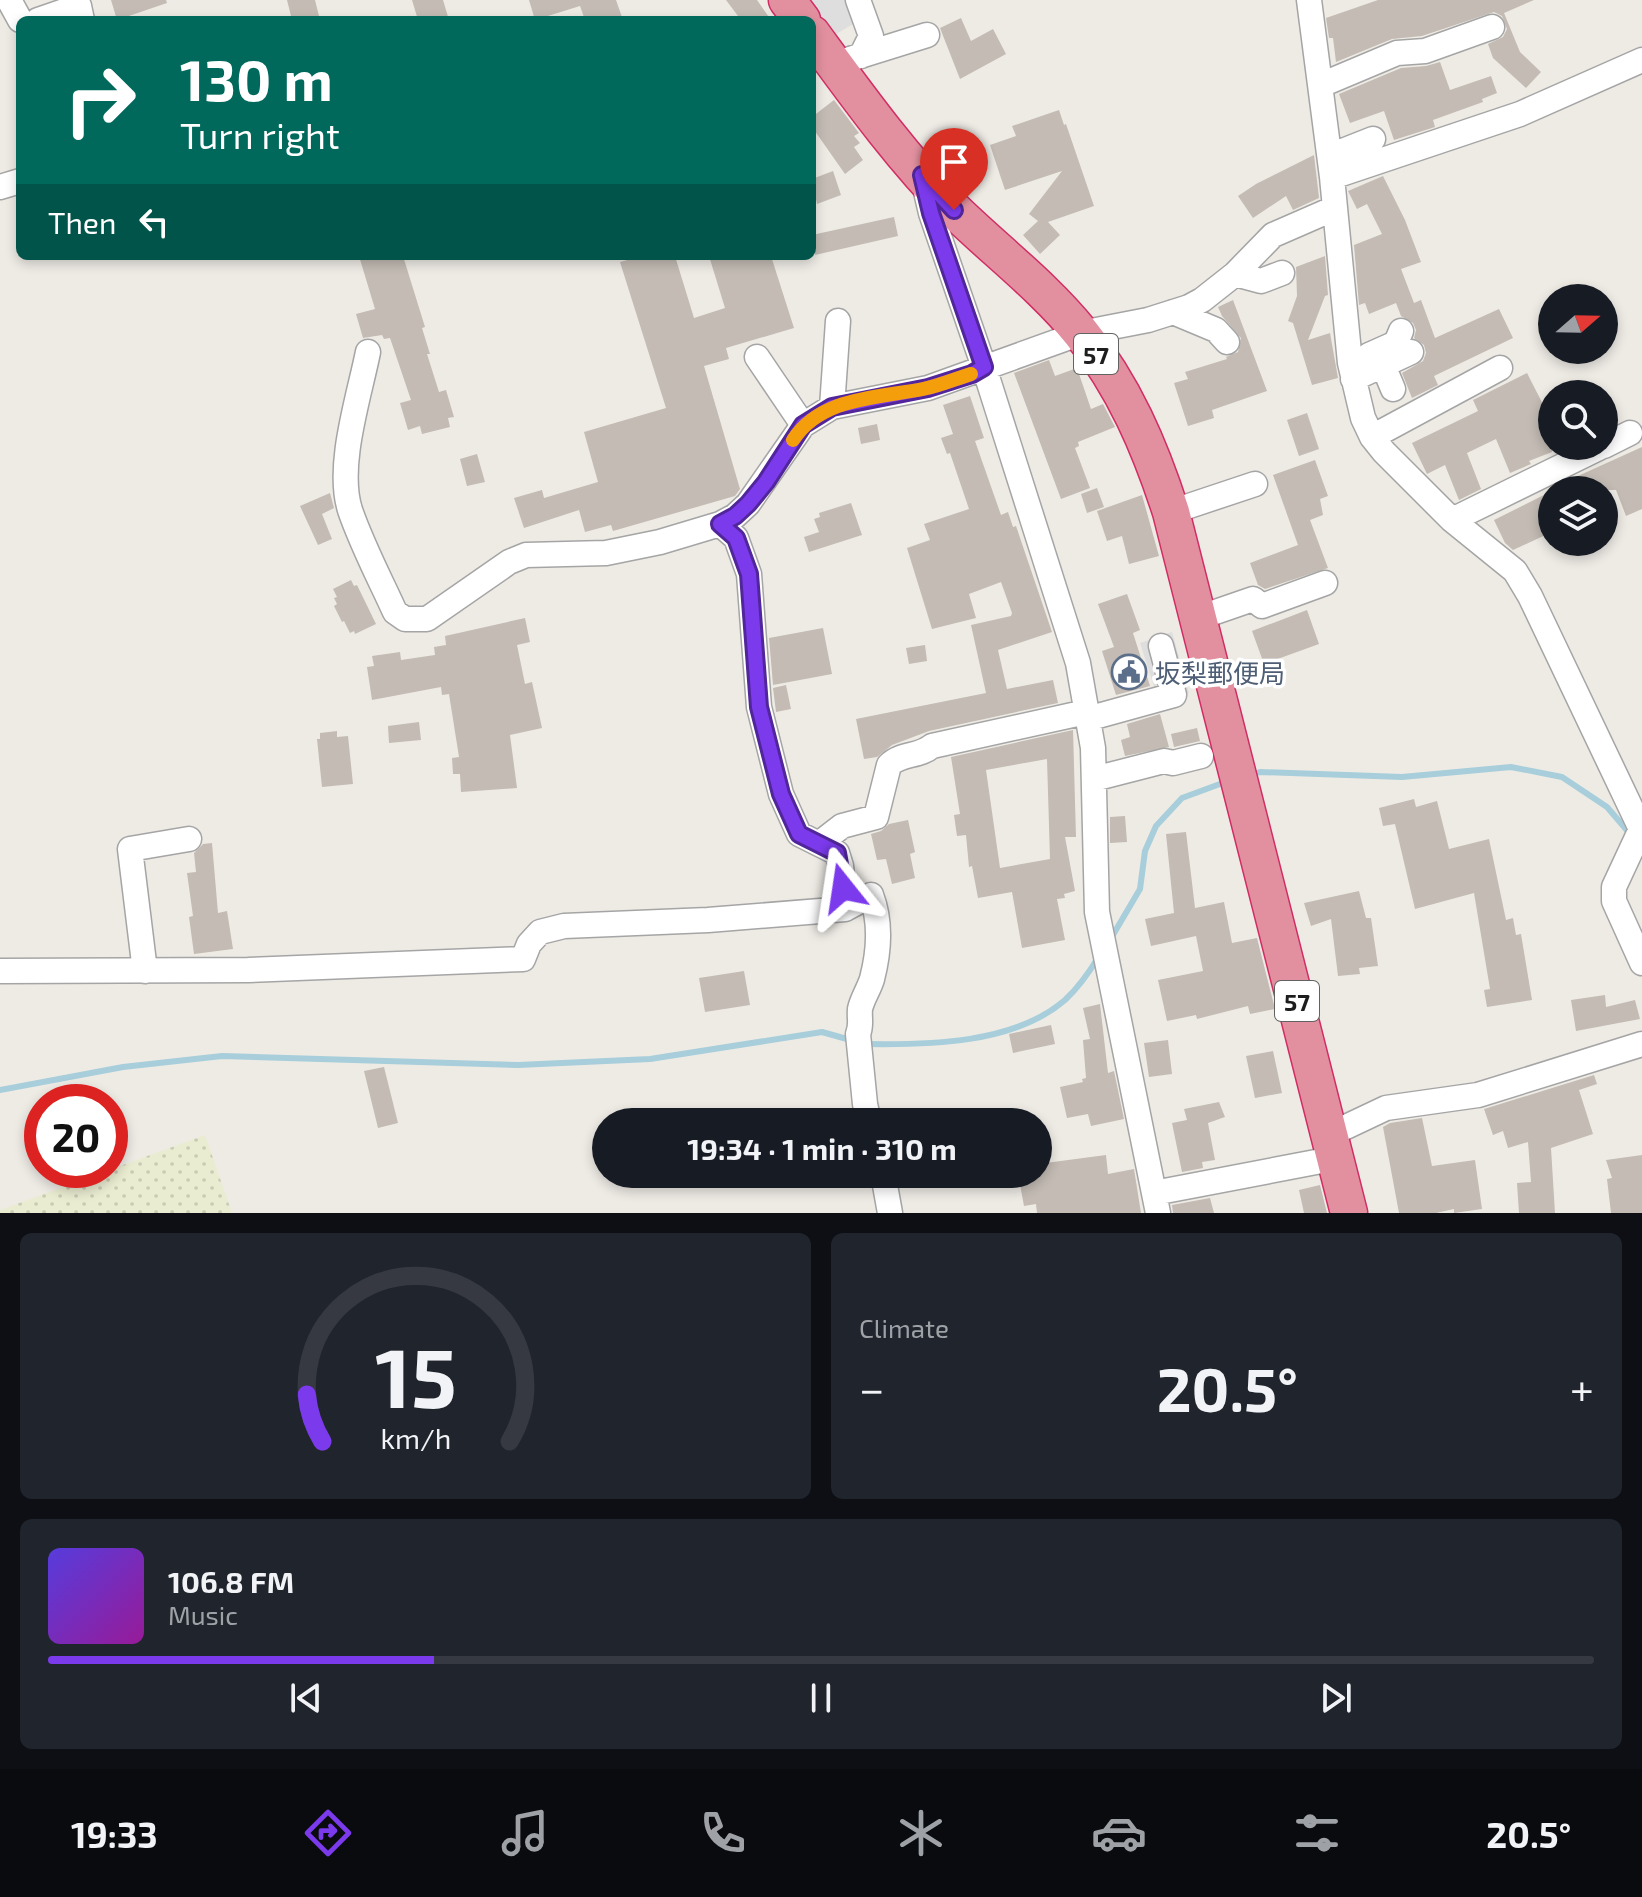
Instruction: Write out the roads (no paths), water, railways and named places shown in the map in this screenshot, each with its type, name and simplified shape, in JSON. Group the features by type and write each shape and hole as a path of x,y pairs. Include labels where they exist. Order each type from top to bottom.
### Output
{"highway":[{"name":"57","path":"787,0 801,16"},
{"name":"57","path":"823,42 922,175 1081,333 1128,404 1158,470 1198,618 1225,768 1334,1146 1349,1213"}],"street":[{"path":"823,42 871,36 858,0"},
{"path":"1309,0 1331,166 1352,371 1363,418 1372,437 1452,520 1515,571 1523,584 1642,829 1614,887 1614,901 1642,963"},
{"path":"50,16 79,6 81,16"},
{"path":"1321,85 1397,53 1425,51 1492,27"},
{"path":"823,42 927,35"},
{"path":"1331,166 1520,114 1642,60"},
{"path":"1331,166 1373,139"},
{"path":"922,175 931,213 984,367 1078,663 1093,748 1097,912 1156,1203 1334,1146 1386,1108 1478,1095 1642,1044"},
{"path":"368,352 350,438 346,474 349,508 395,612 405,619 427,619 437,615 509,562 526,555 606,553 660,542 720,524 748,504 803,425 832,407 928,388 1081,333 1173,312 1202,300 1235,274 1273,235 1335,208"},
{"path":"1235,274 1261,281 1282,273"},
{"path":"1173,312 1216,330 1227,342"},
{"path":"832,407 838,321"},
{"path":"1406,342 1383,365 1352,371 1396,343 1406,342"},
{"path":"757,357 803,425"},
{"path":"1383,365 1393,389"},
{"path":"1372,437 1500,368"},
{"path":"1618,439 1630,433"},
{"path":"1452,520 1575,460"},
{"path":"1171,512 1255,484"},
{"path":"720,524 736,538 749,574 759,707 781,794 799,834 837,853 845,909"},
{"path":"1198,618 1253,599 1262,606 1325,583"},
{"path":"820,843 842,826 876,817 889,765 894,760 924,753 932,746 1087,716 1174,695 1161,646"},
{"path":"1094,779 1164,761 1225,768"},
{"path":"145,971 130,849 189,839"},
{"path":"0,971 248,970 523,959 529,944 540,932 564,926 708,920 845,909 871,895 877,911 877,953 860,1011 862,1024 858,1034 866,1108"},
{"path":"886,1188 890,1213"}],"waterway":[{"path":"1250,775 1260,772 1402,777 1511,767 1562,777 1607,807 1631,835"},
{"path":"1110,940 1140,889 1145,851 1156,826 1182,798 1228,781"},
{"path":"865,1044 916,1044 970,1039 1021,1026 1065,1000 1099,956"},
{"path":"0,1090 123,1067 222,1056 518,1065 650,1059 822,1032 854,1041"}],"place":[{"name":"坂梨郵便局","path":"1129,672"}]}
